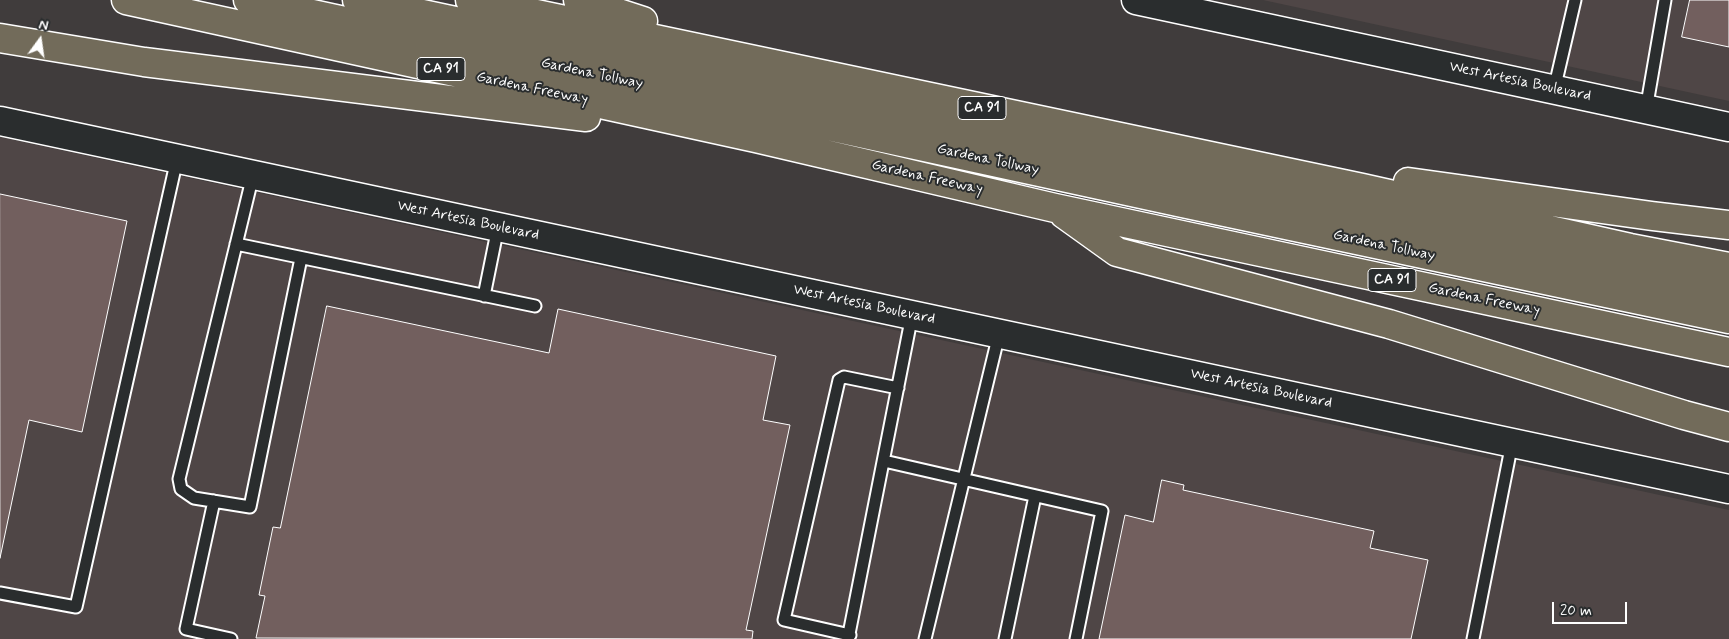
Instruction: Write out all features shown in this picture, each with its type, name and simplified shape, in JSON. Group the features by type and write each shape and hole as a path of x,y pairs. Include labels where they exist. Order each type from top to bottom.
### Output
{"highway":[{"name":"Gardena Freeway","path":"126,0 756,138 1055,208 1729,352"},
{"name":"Gardena Tollway","path":"248,0 1178,202 1729,319"},
{"name":"Gardena Tollway","path":"357,0 1729,293"},
{"name":"CA 91","path":"470,0 1362,188 1630,248 1729,267"},
{"path":"578,0 792,68"},
{"path":"0,38 144,62 756,138"},
{"path":"1171,148 1652,216 1729,225"},
{"path":"1055,208 1117,252 1389,324 1729,427"}],"main road":[{"name":"West Artesia Boulevard","path":"1136,0 1729,127"},
{"name":"West Artesia Boulevard","path":"0,121 1729,489"}],"lane":[{"path":"1554,90 1575,0"},
{"path":"1646,110 1665,0"},
{"path":"0,593 76,608 177,159"},
{"path":"253,175 179,479 181,489 194,498 250,507 301,258"},
{"path":"484,296 498,227"},
{"path":"236,244 535,306"},
{"path":"898,388 844,377 840,380 784,620 849,637 884,461 898,388 912,315"},
{"path":"925,639 999,334"},
{"path":"1473,639 1512,443"},
{"path":"884,461 1102,511 1076,639"},
{"path":"1005,639 1036,496"},
{"path":"214,501 186,629 231,639"}],"shaded area":[{"path":"1263,0 1729,0 1729,101"},
{"path":"0,137 1729,510 1729,639 0,639"}],"building":[{"path":"1690,0 1729,0 1729,47 1682,37"},
{"path":"0,194 127,221 82,432 29,420 0,558"},
{"path":"327,306 549,353 558,309 776,356 763,420 790,425 746,630 753,631 752,639 256,638 265,596 259,595 273,527 280,528"},
{"path":"1162,480 1184,485 1183,490 1374,531 1370,548 1428,560 1411,639 1099,639 1125,515 1153,522"}]}
